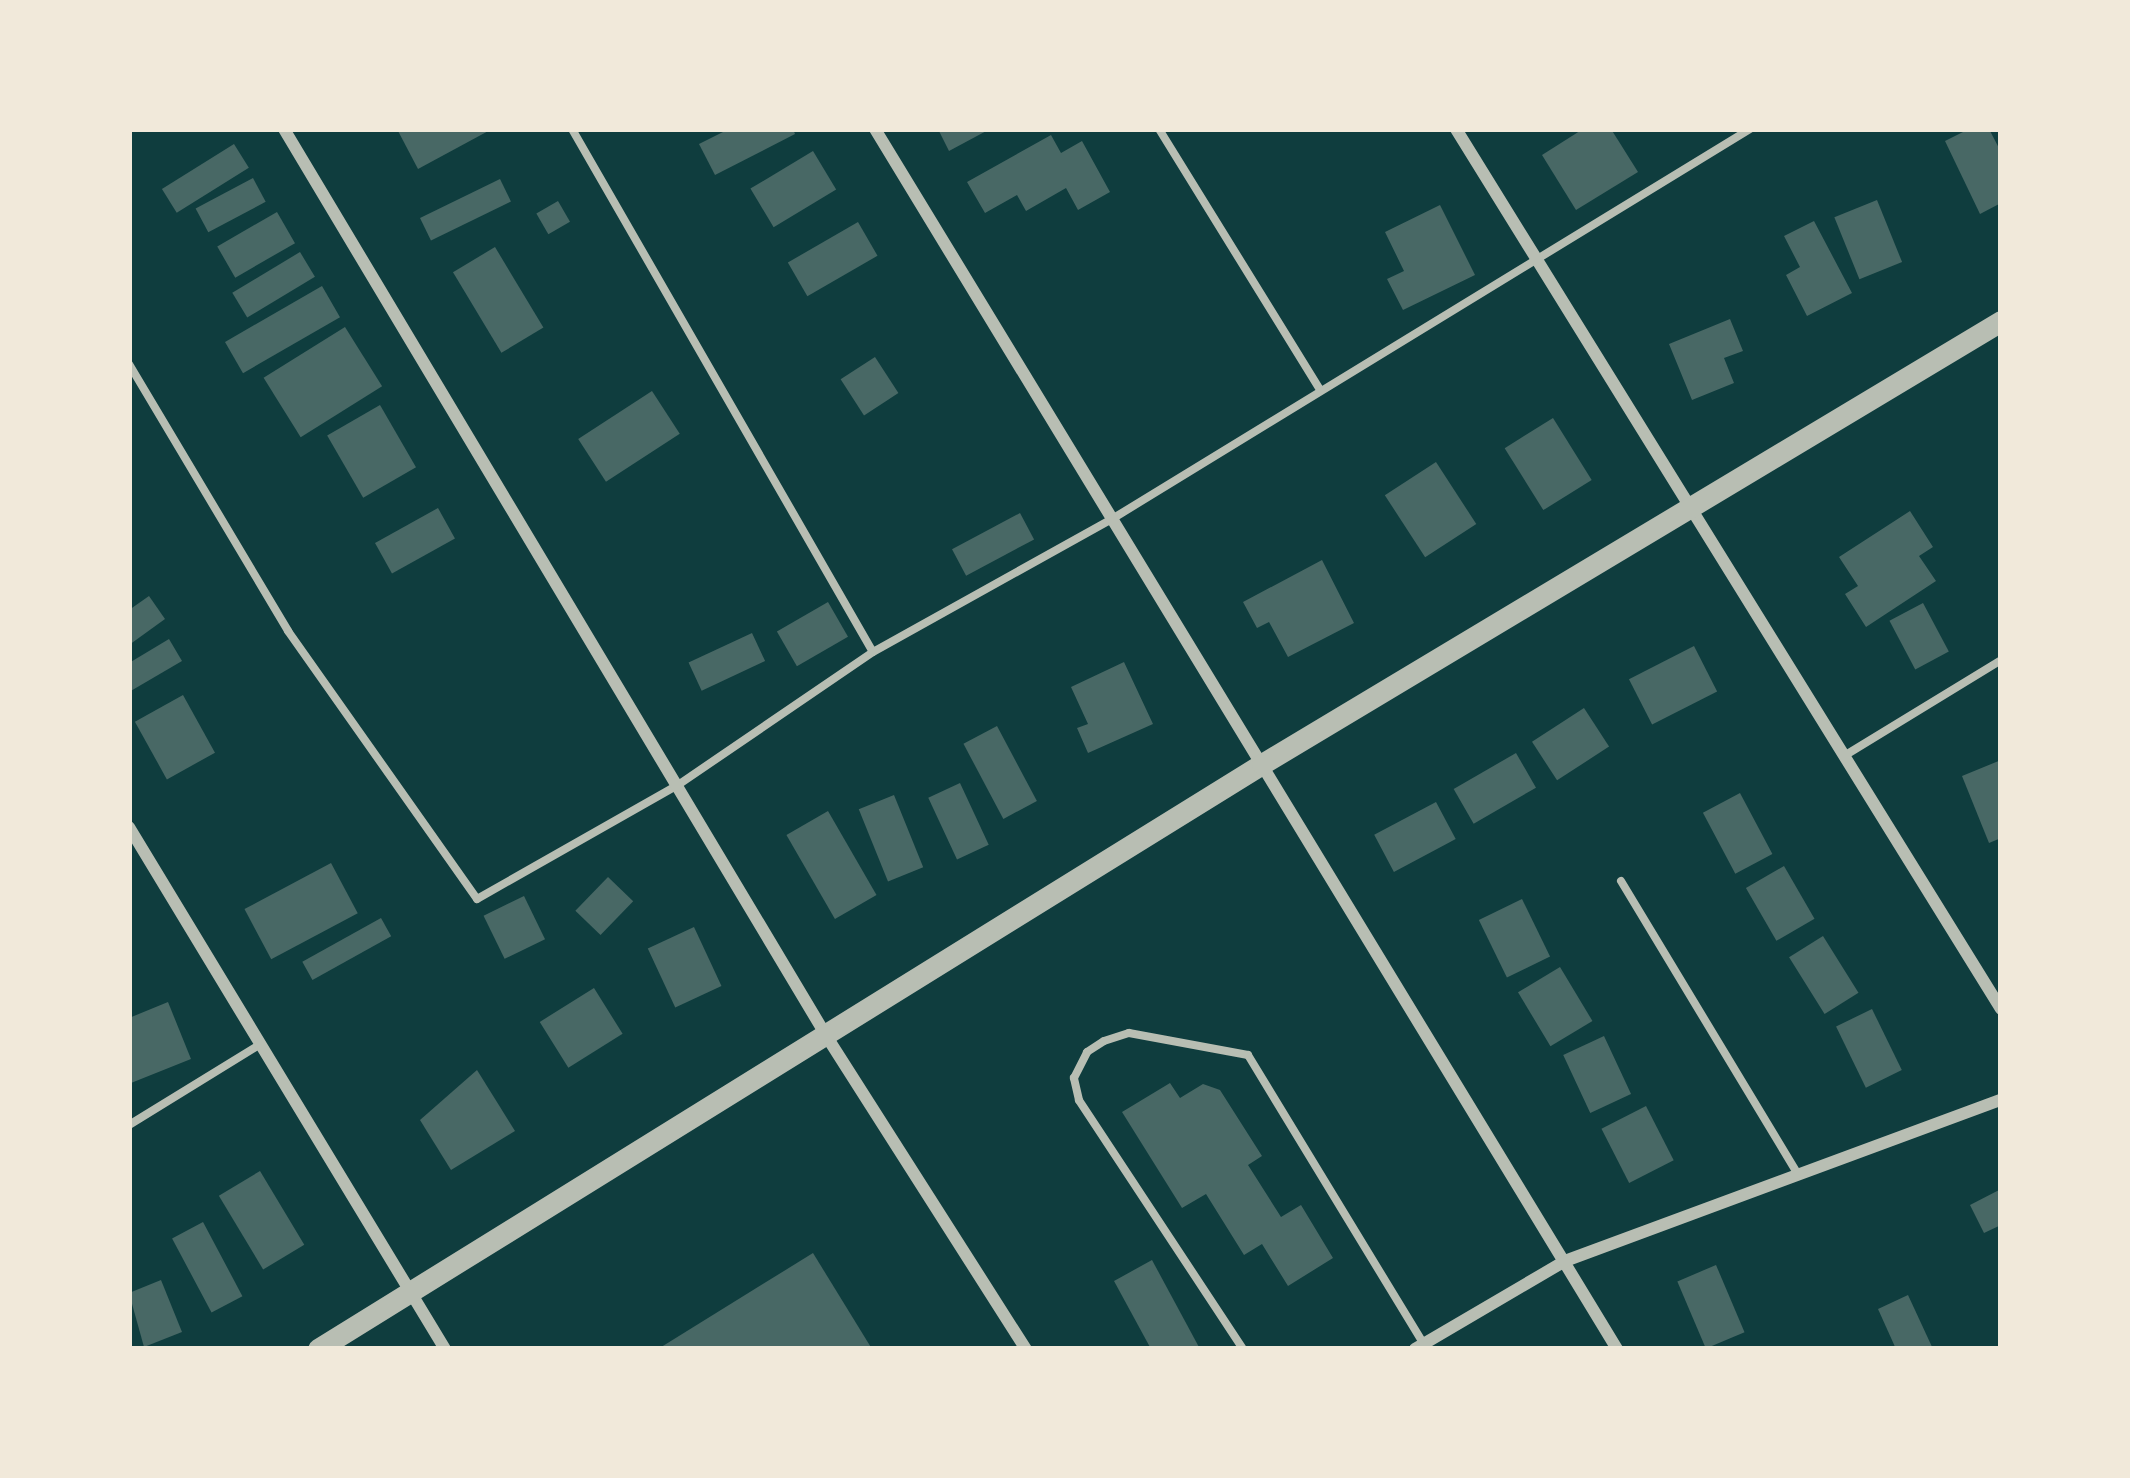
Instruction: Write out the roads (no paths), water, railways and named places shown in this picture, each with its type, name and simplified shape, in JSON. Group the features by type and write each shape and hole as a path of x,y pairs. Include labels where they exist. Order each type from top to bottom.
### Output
{"street":[{"path":"284,129 826,1037 1026,1349"},
{"path":"875,129 1618,1349"},
{"path":"1456,129 2001,1009"},
{"path":"318,1349 1262,764 2001,321"},
{"path":"129,826 445,1349"},
{"path":"1419,1347 1565,1261 2001,1100"}],"lane":[{"path":"572,129 874,652"},
{"path":"1159,129 1319,388"},
{"path":"129,364 288,631 477,899 678,785 874,652 1112,519 1319,388 1750,129"},
{"path":"1844,756 2001,660"},
{"path":"1621,880 1798,1175"},
{"path":"1243,1349 1079,1100 1074,1078 1087,1052 1104,1041 1129,1033 1248,1055 1419,1347"},
{"path":"129,1126 261,1044"}]}
